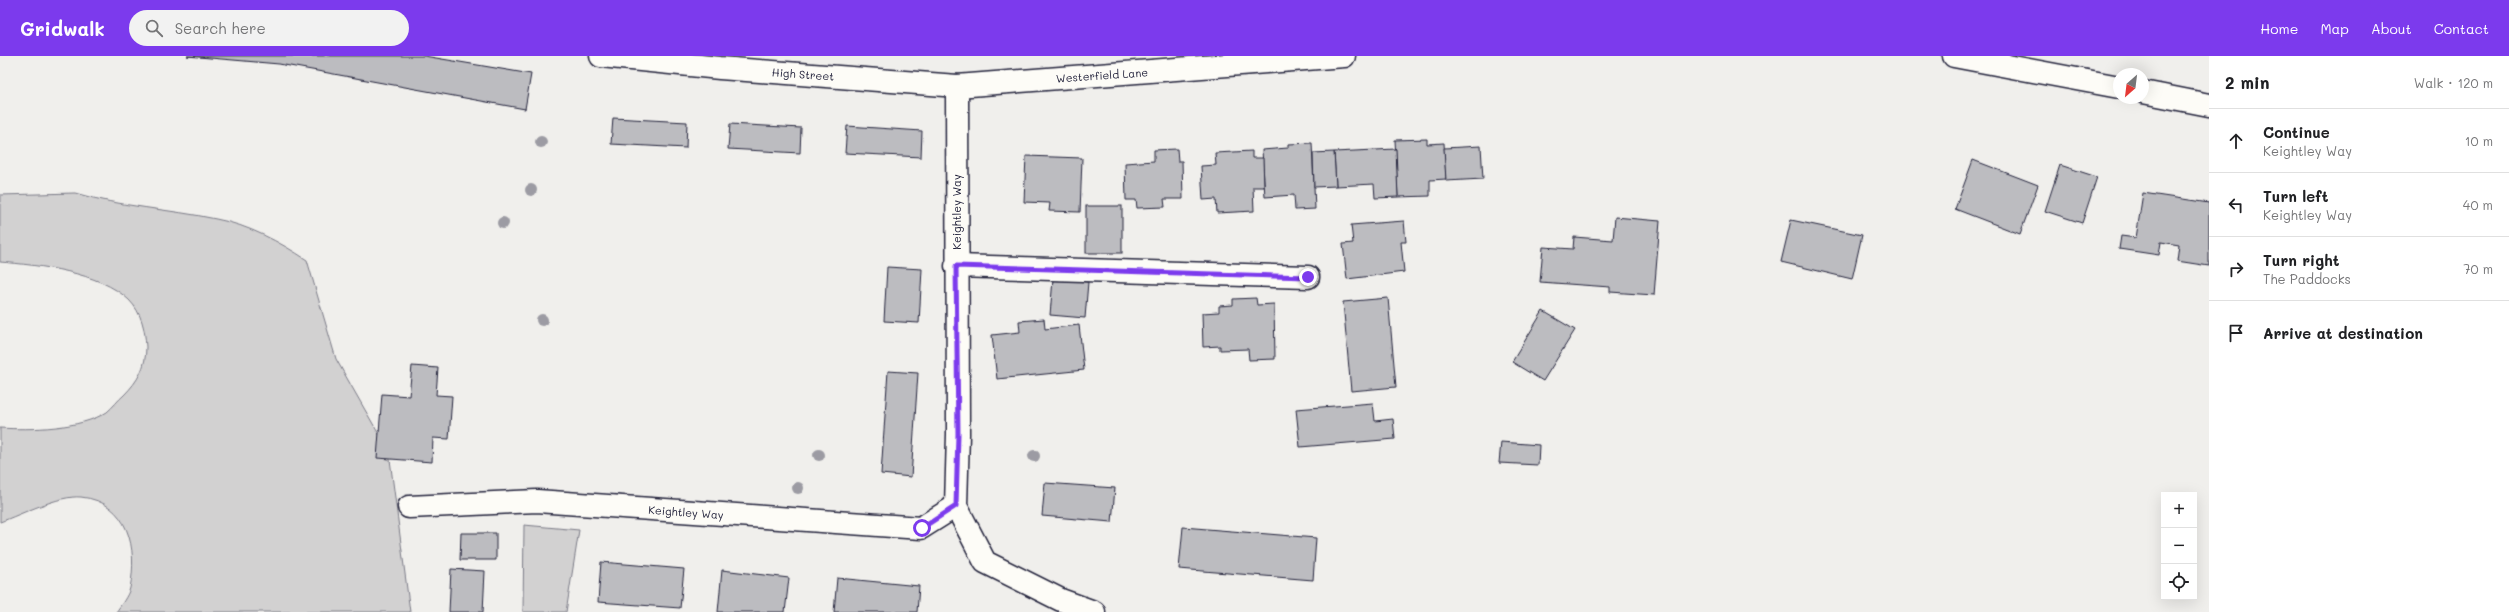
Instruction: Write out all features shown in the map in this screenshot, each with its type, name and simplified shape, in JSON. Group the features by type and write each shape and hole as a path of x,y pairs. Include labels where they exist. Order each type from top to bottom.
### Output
{"street":[{"name":"High Street","path":"601,56 720,68 957,86"},
{"name":"Westerfield Lane","path":"957,86 1344,56"},
{"path":"1954,56 2113,86"},
{"name":"Keightley Way","path":"957,86 956,266 958,434 956,506 985,562 1061,600 1094,612"},
{"path":"2149,93 2209,105"},
{"path":"956,266 1308,277"},
{"name":"Keightley Way","path":"409,507 537,501 922,528 956,506"}],"shaded area":[{"path":"75,193 110,202 198,216 240,225 286,247 307,260 336,359 389,452 410,612 116,612 130,588 132,558 131,543 126,530 120,518 110,508 97,501 81,497 72,497 40,506 0,522 0,428 26,429 55,427 84,422 96,418 107,412 129,390 137,379 145,361 146,341 140,316 129,300 117,290 85,276 32,265 0,262 0,195"},
{"path":"524,525 579,530 566,612 523,612"}],"building":[{"path":"187,56 424,56 531,74 525,109 279,64"},
{"path":"613,118 687,122 686,148 611,144"},
{"path":"730,124 801,128 800,153 728,149"},
{"path":"847,126 922,131 921,157 845,153"},
{"path":"1427,139 1427,144 1444,143 1446,179 1430,180 1430,196 1398,197 1395,140"},
{"path":"1312,143 1315,209 1295,210 1294,195 1265,197 1262,150 1288,148 1288,144"},
{"path":"1481,146 1483,179 1446,181 1444,148"},
{"path":"1177,149 1178,161 1182,161 1183,199 1164,199 1165,207 1137,208 1136,200 1126,200 1125,163 1154,161 1154,150"},
{"path":"1396,149 1398,197 1375,198 1374,184 1336,186 1334,152"},
{"path":"1252,151 1252,158 1263,158 1264,187 1253,187 1254,211 1217,213 1216,199 1203,200 1201,166 1216,165 1215,153"},
{"path":"1334,152 1336,186 1314,187 1313,153"},
{"path":"1026,156 1082,158 1080,212 1049,211 1050,203 1024,202"},
{"path":"1973,160 2038,185 2020,234 1955,209"},
{"path":"2060,165 2097,177 2082,223 2045,211"},
{"path":"2143,193 2209,203 2209,266 2177,261 2179,245 2161,242 2159,255 2119,249 2121,236 2136,238"},
{"path":"1086,206 1122,206 1122,253 1086,253"},
{"path":"1615,217 1660,221 1654,295 1610,292 1610,287 1540,282 1543,247 1573,249 1574,237 1613,240"},
{"path":"1791,220 1862,235 1852,279 1781,262"},
{"path":"1404,221 1406,242 1401,242 1404,272 1347,279 1343,244 1353,243 1351,225"},
{"path":"887,267 922,269 919,323 884,321"},
{"path":"1053,279 1088,282 1085,318 1050,315"},
{"path":"1256,298 1257,305 1274,304 1275,359 1249,360 1248,349 1220,350 1220,346 1203,347 1202,313 1219,312 1219,306 1233,305 1233,299"},
{"path":"1388,298 1396,387 1351,391 1343,302"},
{"path":"1543,311 1575,330 1543,381 1512,362"},
{"path":"1044,319 1045,329 1079,325 1084,370 997,379 992,335 1020,332 1019,321"},
{"path":"412,366 438,368 436,395 452,396 449,439 433,438 432,462 377,458 382,394 409,396"},
{"path":"888,371 918,373 911,477 881,474"},
{"path":"1373,403 1375,421 1393,419 1395,439 1300,447 1296,409"},
{"path":"1501,442 1539,445 1538,465 1499,463"},
{"path":"1045,483 1115,488 1112,522 1042,516"},
{"path":"1183,527 1316,538 1313,580 1179,569"},
{"path":"461,533 496,533 496,560 460,560"},
{"path":"601,562 684,569 680,608 598,602"},
{"path":"451,569 485,571 483,612 449,612"},
{"path":"722,570 789,578 785,612 718,612"},
{"path":"837,578 919,586 917,612 834,612"}],"route":[{"path":"922,528 956,506 958,434 956,266 1308,277"}]}
